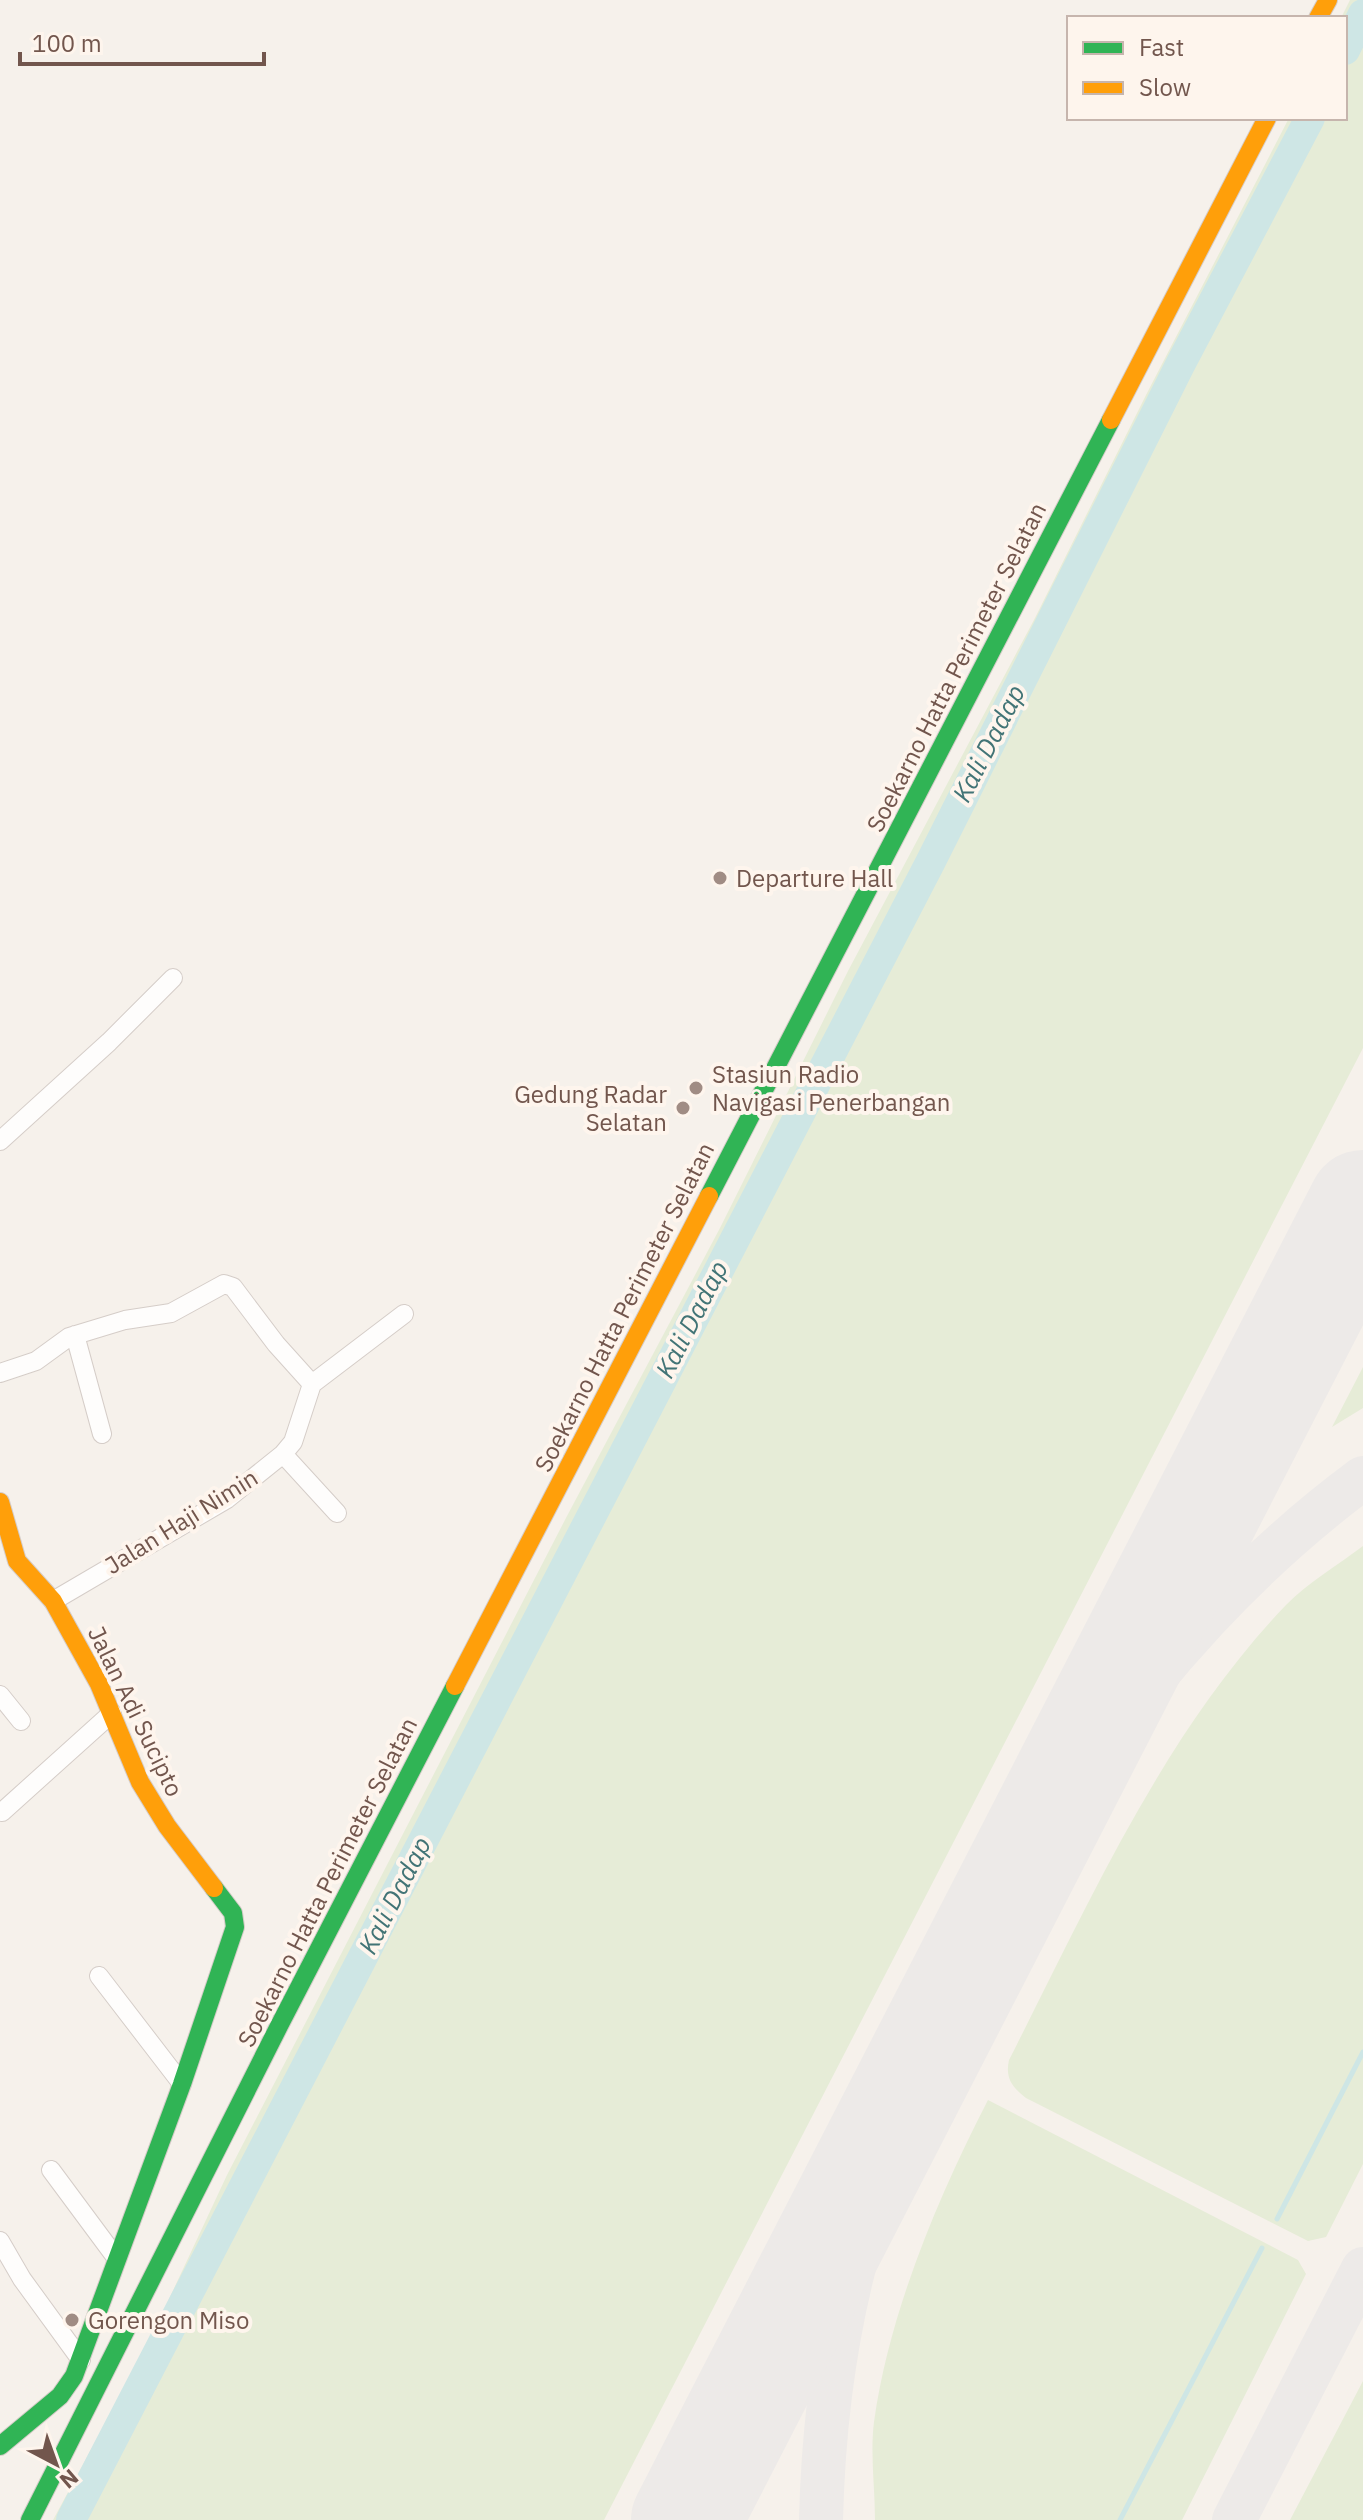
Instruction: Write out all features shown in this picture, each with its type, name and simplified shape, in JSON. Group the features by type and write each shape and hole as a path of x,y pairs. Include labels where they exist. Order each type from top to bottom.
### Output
{"main road":[{"name":"Soekarno Hatta Perimeter Selatan","path":"30,2520 301,1984 1266,120"},
{"name":"Jalan Adi Sucipto","path":"0,1502 17,1561 53,1601 99,1684 140,1782 167,1826 233,1913 233,1938 182,2084"},
{"path":"0,2446 60,2396 74,2376 182,2084"}],"street":[{"path":"0,1141 109,1042 173,978"},
{"path":"0,1373 36,1361 75,1335 125,1320 171,1313 228,1284 312,1384 404,1314"},
{"path":"75,1335 102,1434"},
{"name":"Jalan Haji Nimin","path":"53,1601 227,1499 283,1454 293,1442 312,1384"},
{"path":"283,1454 337,1513"},
{"path":"0,1570 17,1561"},
{"path":"0,1695 21,1721"},
{"path":"2,1812 112,1713"},
{"path":"99,1976 182,2084"},
{"path":"51,2170 117,2259"},
{"path":"0,2241 22,2279 81,2360"}],"green space":[{"path":"1350,0 1363,0 1363,1048 604,2520 53,2520 148,2344 227,2175 567,1516 720,1228 848,971 1035,618 1288,120 1347,120 1347,16 1342,16"},
{"path":"1363,1367 1363,1408 1332,1427"},
{"path":"1363,1546 1363,2164 1326,2237 1308,2241 1026,2098 1011,2082 1008,2066 1099,1881 1165,1764 1202,1708 1242,1655 1286,1605"},
{"path":"988,2100 1298,2260 1306,2274 1182,2520 875,2520 874,2422 891,2339 934,2216"},
{"path":"1363,2381 1363,2520 1290,2520"}],"waterway":[{"name":"Kali Dadap","path":"1347,46 1363,14"},
{"name":"Kali Dadap","path":"71,2520 931,861 1180,365 1309,120"},
{"path":"1277,2219 1363,2052"},
{"path":"1120,2520 1262,2248"}],"taxiway":[{"path":"995,1918 1077,1782 1172,1657 1282,1544 1363,1478"},
{"path":"821,2520 830,2393 840,2329 861,2240 926,2055"},
{"path":"1234,2520 1363,2269"}],"runway":[{"path":"686,2520 1363,1205"}],"traffic: fast":[{"path":"709,1196 1111,420"},
{"path":"30,2520 279,2026 455,1686"},
{"path":"0,2446 60,2396 74,2376 182,2084 235,1927 233,1913 214,1888"}],"traffic: slow":[{"path":"1319,16 1328,0"},
{"path":"1111,420 1266,120"},
{"path":"455,1686 709,1196"},
{"path":"0,1502 17,1561 53,1601 99,1684 140,1782 167,1826 214,1888"}],"place":[{"name":"Departure Hall","path":"720,878"},
{"name":"Stasiun Radio Navigasi Penerbangan","path":"696,1088"},
{"name":"Gedung Radar Selatan","path":"683,1108"},
{"name":"Gorengon Miso","path":"72,2320"}]}
